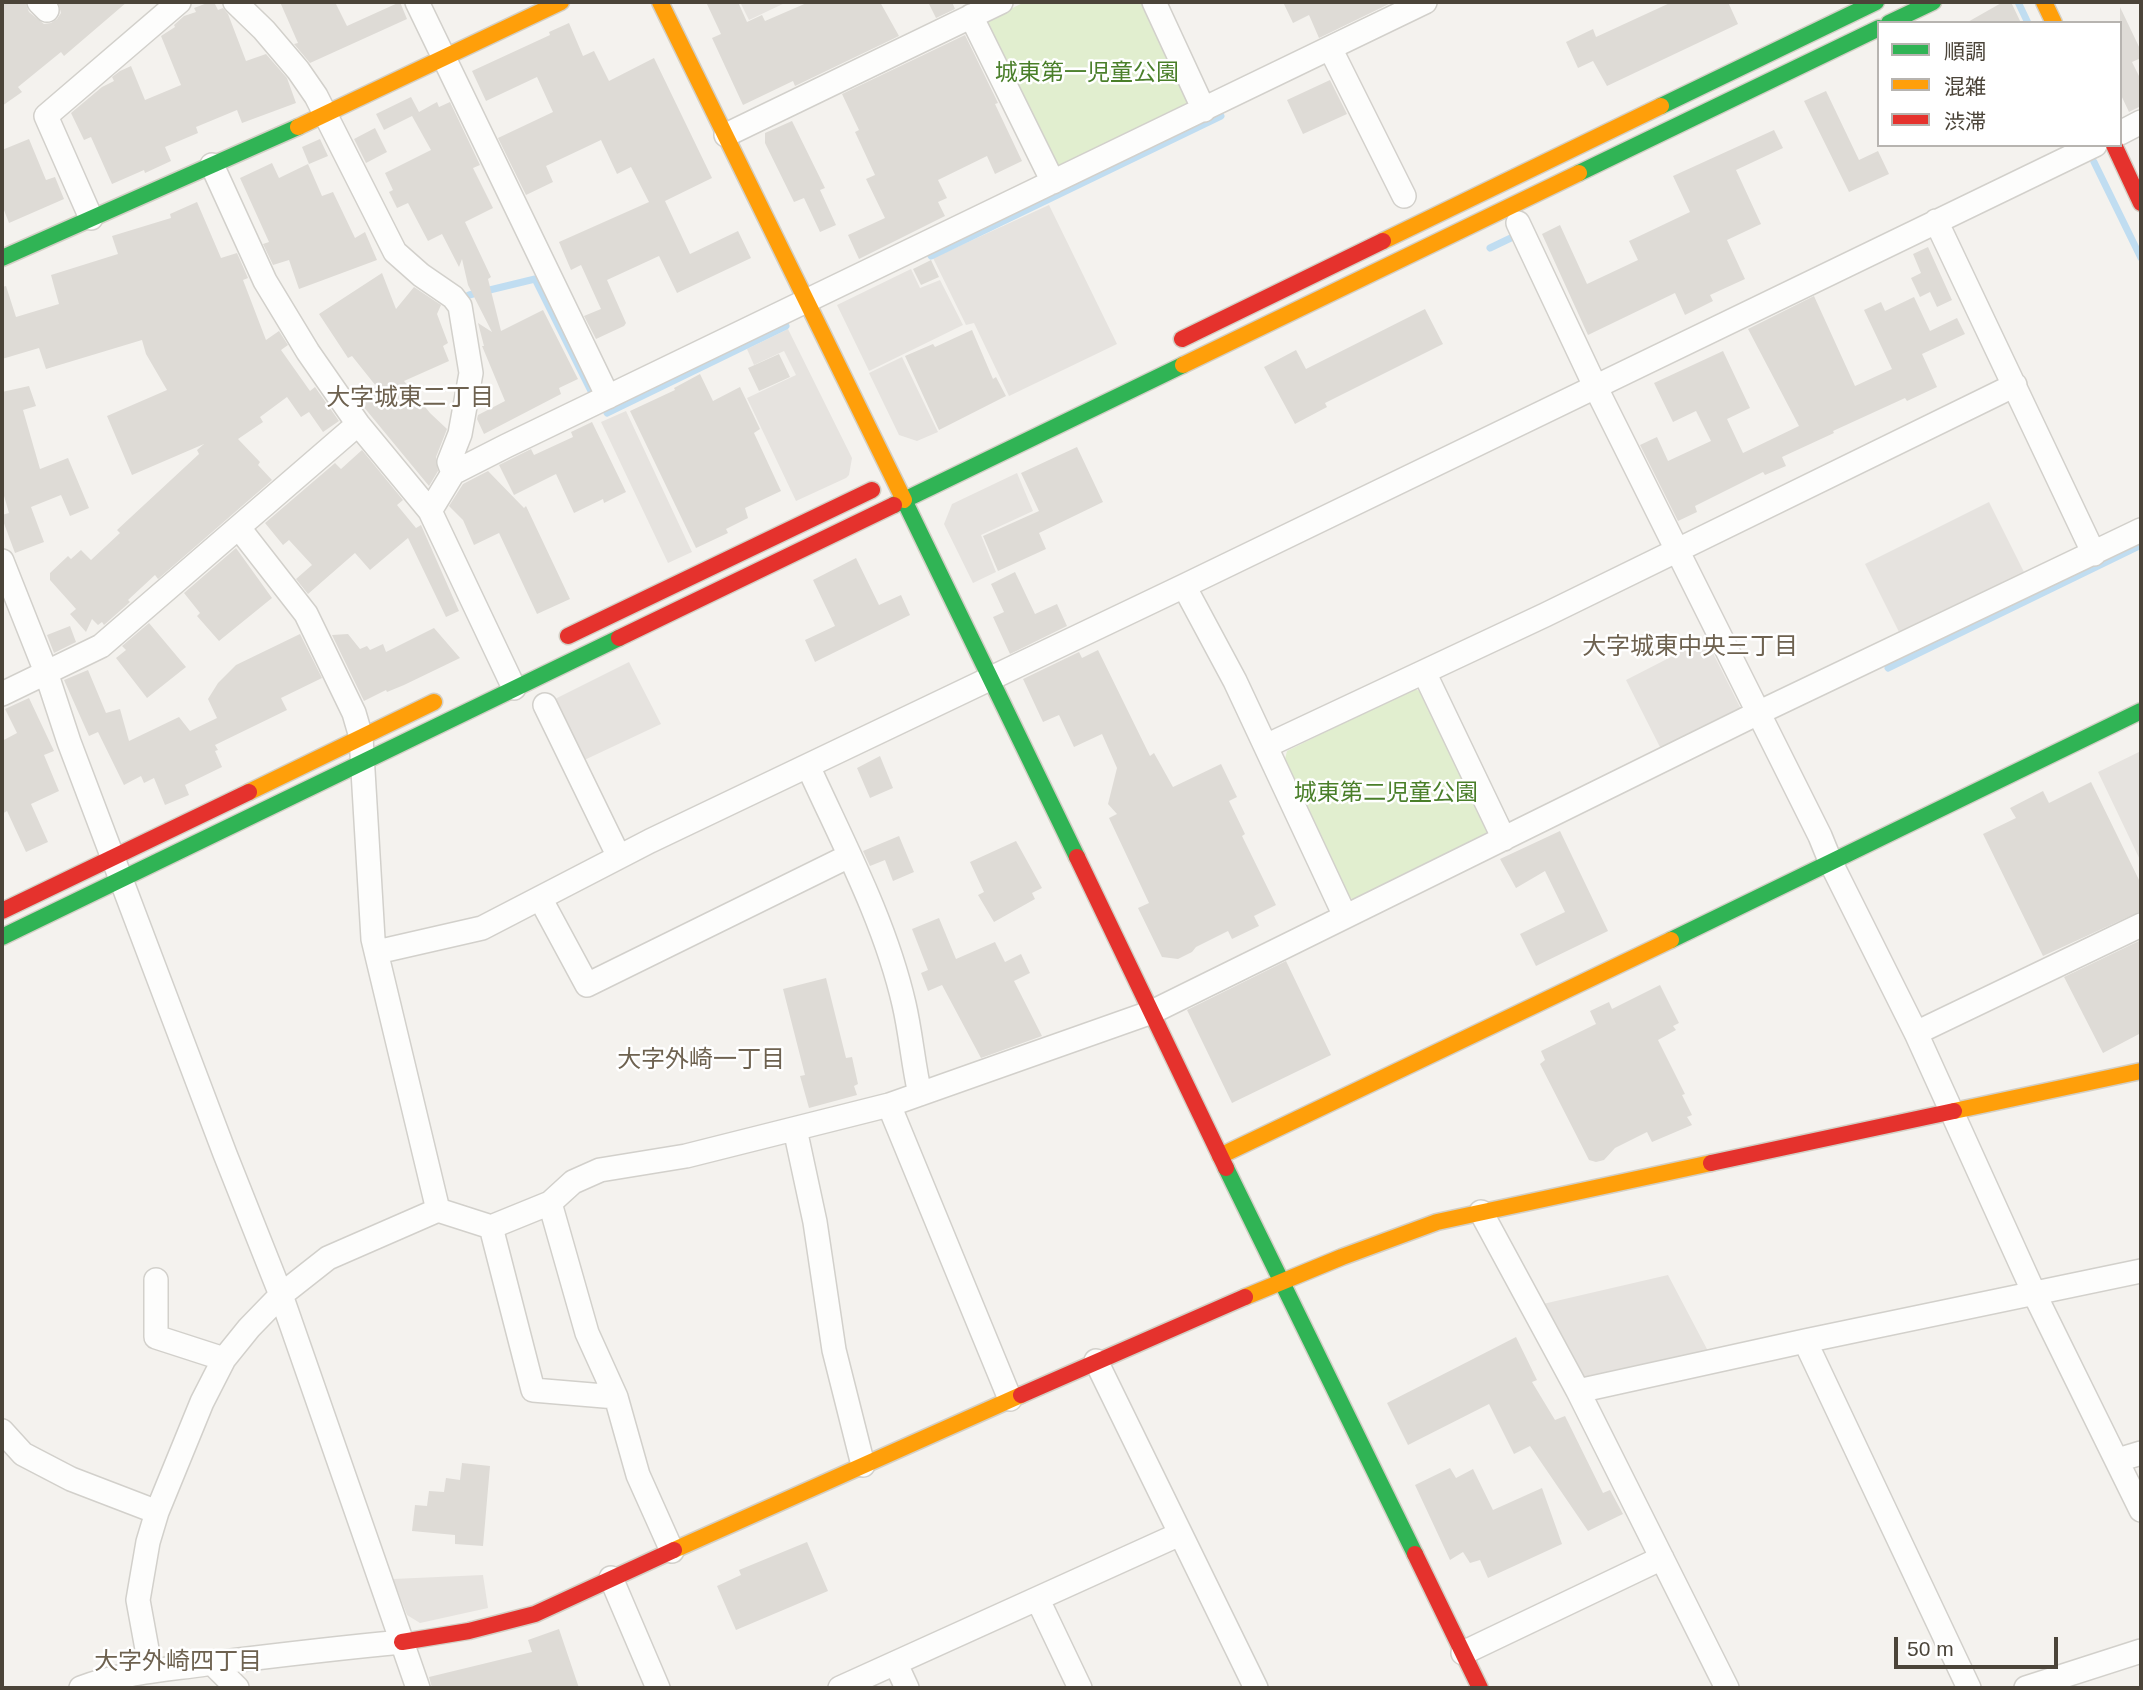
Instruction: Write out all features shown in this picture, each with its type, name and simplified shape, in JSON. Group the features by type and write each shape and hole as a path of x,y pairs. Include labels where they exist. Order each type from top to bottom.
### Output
{"street":[{"path":"91,218 46,116 179,2"},
{"path":"235,2 264,30 316,96 395,252 421,275 453,297 460,306 471,373 460,434 449,462 453,473"},
{"path":"417,2 608,397"},
{"path":"2,258 326,114 561,2"},
{"path":"660,2 806,301 899,477 903,500 1480,1688"},
{"path":"726,135 1001,2"},
{"path":"1153,2 1204,110"},
{"path":"430,511 453,473 1425,2"},
{"path":"1171,345 1876,2"},
{"path":"1893,21 1933,2"},
{"path":"2044,2 2053,21"},
{"path":"971,16 1053,182"},
{"path":"2,937 362,764 506,673 903,500 1877,29"},
{"path":"1330,48 1404,196"},
{"path":"2122,132 2141,122"},
{"path":"377,952 482,928 619,857 2091,147"},
{"path":"2115,147 2141,203"},
{"path":"212,165 265,281 308,352 358,424 430,511 506,673"},
{"path":"1936,221 2094,554"},
{"path":"1518,223 1595,386 1821,836 1831,863 1916,1033 2034,1293 2141,1510"},
{"path":"1266,746 1677,551 2015,385"},
{"path":"2,694 101,646 358,424"},
{"path":"550,645 899,477"},
{"path":"239,528 306,614 355,713 361,737 373,939 438,1210"},
{"path":"151,1671 138,1600 148,1542 157,1512 202,1402 224,1359 248,1328 281,1295 328,1258 438,1210 491,1227 550,1203 573,1182 600,1170 686,1156 889,1105 1152,1012 1758,713 2141,530"},
{"path":"2,561 46,672 69,742 225,1154 281,1295 418,1688"},
{"path":"1184,586 1235,681 1345,916"},
{"path":"1424,672 1504,839"},
{"path":"2,911 446,696"},
{"path":"545,705 619,857"},
{"path":"1220,1156 2141,711"},
{"path":"808,766 879,926 904,1004 920,1094"},
{"path":"540,898 587,985 849,856"},
{"path":"1916,1033 2141,925"},
{"path":"81,1688 151,1671 402,1642 535,1614 1096,1361 1386,1239 1437,1222 1481,1212 2141,1072"},
{"path":"889,1105 1010,1399"},
{"path":"796,1129 815,1222 834,1350 863,1465"},
{"path":"550,1203 587,1333 616,1397 638,1475 673,1551"},
{"path":"1481,1212 1578,1391 1727,1688"},
{"path":"491,1227 533,1390 616,1397"},
{"path":"1578,1391 2141,1271"},
{"path":"156,1280 156,1337 224,1359"},
{"path":"1805,1341 1969,1688"},
{"path":"1096,1361 1256,1688"},
{"path":"2,1430 23,1454 71,1479 157,1512"},
{"path":"2118,1460 2141,1454"},
{"path":"841,1688 1180,1534"},
{"path":"1463,1653 1662,1558"},
{"path":"611,1578 659,1688"},
{"path":"1038,1600 1080,1688"},
{"path":"2026,1688 2141,1651"},
{"path":"213,1664 237,1688"},
{"path":"896,1664 907,1688"}],"green space":[{"name":"城東第一児童公園","path":"1025,2 1145,2 1191,97 1188,107 1060,168 1051,166 984,29 987,20"},
{"name":"城東第二児童公園","path":"1412,689 1426,692 1489,824 1485,838 1353,900 1345,893 1284,763 1287,751"}],"shaded area":[{"path":"740,2 787,2 749,20"},
{"path":"1049,205 1117,344 1009,396 974,323 966,325 933,258"},
{"path":"911,269 920,288 940,280 963,325 869,371 837,305"},
{"path":"788,329 852,458 846,478 796,501 747,398 796,375 784,351 754,365 747,349"},
{"path":"902,357 938,432 917,441 899,435 869,373"},
{"path":"626,411 692,552 668,563 601,422"},
{"path":"1017,473 1033,511 981,535 996,572 973,583 944,524 952,504"},
{"path":"1989,502 2025,574 1901,636 1865,564"},
{"path":"1706,639 1743,713 1663,753 1626,680"},
{"path":"629,662 661,724 578,763 551,701"},
{"path":"2141,751 2141,862 2098,772"},
{"path":"1668,1275 1708,1351 1586,1377 1576,1374 1543,1304"},
{"path":"483,1575 488,1608 420,1623 407,1615 393,1579"}],"building":[{"path":"2,2 25,2 29,12 44,24 51,23 61,13 58,2 127,2 64,56 61,52 18,87 22,92 2,106"},
{"path":"214,2 218,10 223,8 228,14 246,61 266,54 287,78 296,103 242,123 237,110 196,127 198,133 165,147 171,161 112,184 91,137 84,140 71,113 102,87 114,81 112,77 131,66 145,100 181,85 161,36 175,27 184,16 196,12 194,8"},
{"path":"280,2 335,2 347,26 400,2 407,19 310,63 294,44 298,43"},
{"path":"706,2 738,2 747,22 762,15 765,21 809,2 880,2 899,36 795,86 793,81 743,105 712,38 721,34"},
{"path":"928,2 952,2 955,9 936,18"},
{"path":"1283,2 1393,2 1319,38 1309,15 1293,23"},
{"path":"1672,2 1728,2 1738,24 1607,86 1593,61 1578,68 1566,42 1593,29 1596,37"},
{"path":"2003,2 2011,2 2020,21 1970,21"},
{"path":"2120,7 2141,51 2141,58 2132,62 2141,80 2141,106 2129,112 2122,97"},
{"path":"569,23 583,56 594,51 609,81 654,58 712,178 665,201 690,254 738,231 751,258 677,293 659,256 607,280 626,323 596,339 584,316 601,309 581,265 571,270 559,242 649,202 631,167 617,174 601,140 546,166 553,182 526,195 498,138 553,112 537,77 486,101 472,71 550,35 549,32"},
{"path":"965,35 1022,161 995,174 987,156 938,180 947,198 938,202 945,216 859,259 848,235 885,218 866,179 875,175 855,132 859,130 842,94"},
{"path":"1330,80 1347,114 1303,134 1287,100"},
{"path":"1826,91 1859,160 1878,151 1889,174 1849,192 1804,101"},
{"path":"411,97 419,112 437,102 439,107 450,102 480,165 473,168 493,208 465,222 491,277 488,279 501,331 543,310 578,379 559,388 561,394 484,434 477,419 478,415 505,401 482,346 478,323 492,332 468,285 462,259 459,267 442,234 428,241 408,203 397,208 389,192 393,190 385,173 431,150 412,116 384,130 376,114"},
{"path":"792,121 825,188 820,190 836,225 820,232 804,198 794,202 765,143 765,133"},
{"path":"375,128 387,152 366,163 354,139"},
{"path":"1774,130 1783,148 1736,170 1761,224 1727,240 1745,279 1710,295 1713,301 1685,315 1675,293 1588,335 1542,234 1560,225 1587,284 1638,260 1629,241 1690,212 1673,176"},
{"path":"29,139 46,180 55,177 64,199 9,223 2,205 2,150"},
{"path":"320,139 328,156 309,164 302,147"},
{"path":"272,163 279,178 308,164 322,196 333,192 355,238 365,232 377,260 299,289 289,260 273,265 263,244 269,242 240,178"},
{"path":"197,202 221,258 237,253 248,278 243,280 266,340 279,331 288,345 281,350 310,391 315,387 339,421 323,432 309,412 301,417 287,397 260,417 263,422 238,439 260,462 258,465 272,480 158,579 155,575 104,625 102,622 98,625 92,619 86,632 70,614 76,609 50,580 50,573 68,556 71,559 81,550 91,560 120,533 117,530 199,454 197,450 204,444 132,475 107,416 167,390 146,354 142,340 46,369 39,348 2,359 2,287 6,286 16,317 59,304 51,275 118,254 112,236 171,218 170,214"},
{"path":"1928,247 1952,300 1937,307 1930,292 1920,297 1911,278 1921,273 1913,254"},
{"path":"931,260 939,277 921,285 913,269"},
{"path":"382,273 396,309 414,287 441,305 437,314 448,343 443,346 449,361 404,381 447,429 436,457 438,471 429,486 358,400 376,386 352,356 348,358 319,314"},
{"path":"1814,296 1855,386 1892,369 1864,310 1881,302 1885,311 1914,297 1930,331 1957,318 1965,334 1922,354 1937,387 1907,401 1905,398 1782,457 1786,466 1765,475 1763,472 1695,506 1697,512 1678,521 1640,445 1657,437 1668,461 1711,441 1696,411 1673,422 1654,383 1723,351 1750,408 1727,419 1743,453 1799,426 1748,329"},
{"path":"1425,309 1443,344 1325,403 1327,407 1295,424 1264,367 1296,350 1306,369"},
{"path":"972,330 993,379 996,377 1006,396 939,430 905,356 933,344 935,347"},
{"path":"779,354 790,377 759,391 748,368"},
{"path":"700,374 713,401 740,387 760,429 754,433 781,491 745,508 748,518 726,529 728,533 696,548 630,411 675,390 674,388"},
{"path":"29,386 36,406 23,410 40,469 68,458 89,508 70,516 61,495 31,507 44,542 15,553 2,518 2,515 9,513 2,489 2,392"},
{"path":"592,422 626,492 604,503 603,499 574,513 556,474 514,495 499,465 531,449 534,455 573,437 571,432"},
{"path":"1077,447 1103,502 1039,533 1046,549 998,571 983,536 1039,511 1021,473"},
{"path":"362,450 403,500 397,505 416,528 421,525 459,611 446,617 408,538 370,570 355,553 308,594 296,579 312,565 289,540 283,545 265,523 335,463 341,469"},
{"path":"488,471 524,508 526,506 570,599 537,614 499,533 474,545 463,520 449,506 463,484"},
{"path":"236,548 272,598 219,641 197,616 200,613 184,593"},
{"path":"856,558 879,605 901,595 910,615 815,662 805,640 835,626 813,580"},
{"path":"1015,572 1035,614 1057,604 1067,626 1010,654 993,617 1004,612 991,584"},
{"path":"149,623 186,667 147,698 116,658 126,650 122,646"},
{"path":"70,626 76,642 54,653 47,635"},
{"path":"434,628 460,658 364,701 332,635 348,634 360,649 367,646 370,650 383,644 386,652"},
{"path":"300,634 322,678 281,698 287,710 215,745 222,767 185,785 189,795 165,805 154,778 144,783 141,776 124,785 98,732 89,736 64,680 88,670 106,713 120,709 129,741 179,717 190,731 217,718 208,699 218,683 236,665"},
{"path":"1098,650 1150,756 1154,753 1173,787 1221,764 1237,797 1229,801 1245,834 1242,836 1276,905 1254,916 1259,926 1232,939 1228,931 1178,959 1162,957 1138,908 1149,903 1109,818 1117,814 1108,804 1117,768 1102,734 1074,747 1059,715 1043,722 1023,679 1079,652 1082,658"},
{"path":"29,698 54,751 44,755 59,791 31,804 48,842 26,852 7,811 2,814 2,741 17,733 5,709"},
{"path":"880,756 893,788 870,798 857,768"},
{"path":"2091,782 2141,884 2141,911 2043,956 1983,834 2016,818 2010,808 2043,791 2049,803"},
{"path":"1560,831 1608,931 1536,966 1520,934 1565,912 1545,871 1516,888 1500,859"},
{"path":"899,836 914,872 893,881 885,860 870,866 863,851"},
{"path":"1016,841 1042,888 1032,893 1035,899 994,922 978,895 984,892 970,862"},
{"path":"939,918 956,959 995,942 1005,962 1021,954 1030,973 1014,981 1042,1036 981,1058 942,985 928,991 921,973 928,970 912,929"},
{"path":"2141,940 2141,1033 2103,1053 2064,977"},
{"path":"1286,961 1331,1055 1232,1103 1187,1010"},
{"path":"826,978 846,1058 852,1057 858,1084 854,1086 857,1095 809,1108 800,1076 805,1075 783,989"},
{"path":"1660,985 1679,1023 1673,1026 1676,1030 1658,1040 1685,1094 1682,1095 1692,1115 1687,1117 1692,1125 1652,1142 1647,1132 1615,1148 1604,1160 1589,1160 1540,1064 1545,1060 1541,1051 1596,1024 1590,1011 1609,1002 1612,1009"},
{"path":"1516,1337 1537,1380 1532,1382 1555,1420 1565,1416 1603,1493 1610,1490 1623,1514 1588,1531 1530,1446 1514,1454 1489,1404 1408,1445 1387,1403"},
{"path":"462,1463 490,1466 483,1546 455,1544 455,1535 412,1531 415,1505 427,1506 429,1491 444,1492 446,1478 460,1480"},
{"path":"1450,1468 1456,1478 1473,1469 1493,1510 1542,1488 1562,1544 1488,1578 1480,1560 1470,1563 1463,1552 1450,1560 1415,1485"},
{"path":"807,1542 828,1591 736,1630 717,1586 741,1575 739,1570"},
{"path":"559,1629 579,1688 432,1688 429,1677 532,1652 528,1640"}],"waterway":[{"path":"2018,2 2027,21"},
{"path":"931,256 1221,116"},
{"path":"2094,162 2141,258"},
{"path":"1490,248 1515,236 1518,243"},
{"path":"469,295 535,279 591,391"},
{"path":"607,413 786,326"},
{"path":"1888,668 2141,545"}],"traffic: fast":[{"path":"1661,106 1876,2"},
{"path":"1893,21 1933,2"},
{"path":"1579,173 1877,29"},
{"path":"2,258 298,127"},
{"path":"894,505 1183,365"},
{"path":"904,500 1077,857"},
{"path":"2,937 619,638"},
{"path":"1671,940 2141,711"},
{"path":"1226,1168 1415,1554"}],"traffic: slow":[{"path":"298,127 561,2"},
{"path":"660,2 904,500"},
{"path":"2044,2 2053,21"},
{"path":"1383,241 1661,106"},
{"path":"1183,365 1579,173"},
{"path":"249,792 434,702"},
{"path":"1220,1156 1671,940"},
{"path":"1954,1111 2141,1071"},
{"path":"1245,1297 1437,1222 1711,1163"},
{"path":"674,1550 1021,1395"}],"traffic: jam":[{"path":"2115,147 2141,203"},
{"path":"1182,339 1383,241"},
{"path":"568,636 872,490"},
{"path":"619,638 894,505"},
{"path":"2,911 249,792"},
{"path":"1077,857 1226,1168"},
{"path":"1711,1163 1954,1111"},
{"path":"1021,1395 1245,1297"},
{"path":"402,1642 469,1631 535,1614 674,1550"},
{"path":"1415,1554 1480,1688"}],"district":[{"name":"大字城東二丁目","path":"410,398"},
{"name":"大字城東中央三丁目","path":"1690,647"},
{"name":"大字外崎一丁目","path":"701,1060"},
{"name":"大字外崎四丁目","path":"178,1662"}]}
